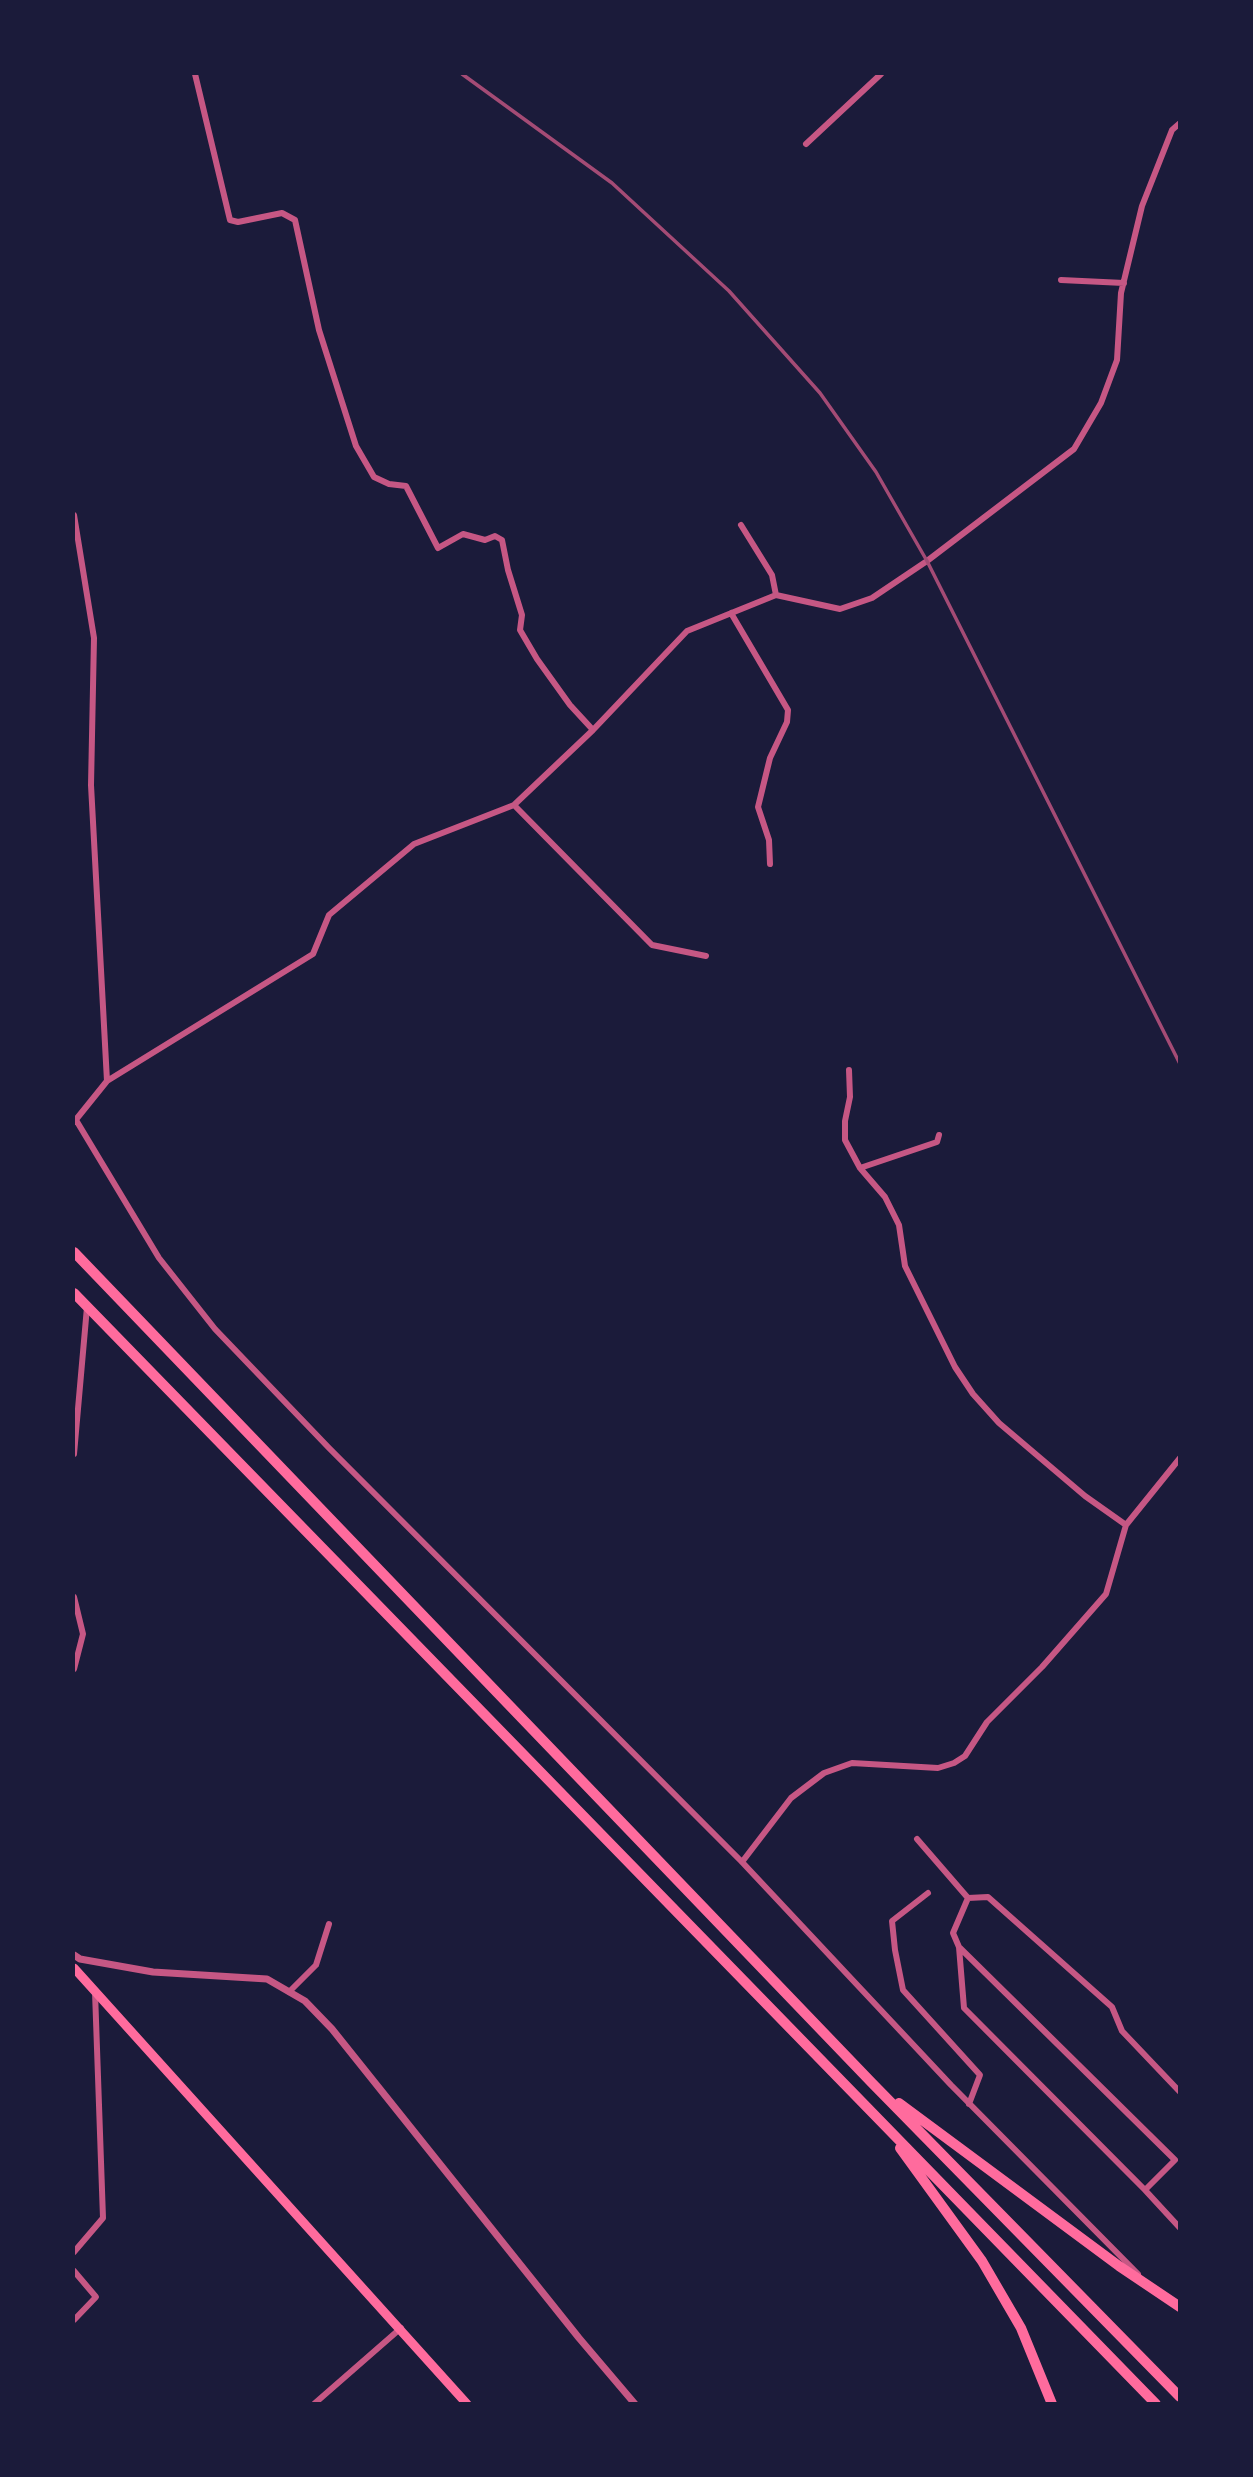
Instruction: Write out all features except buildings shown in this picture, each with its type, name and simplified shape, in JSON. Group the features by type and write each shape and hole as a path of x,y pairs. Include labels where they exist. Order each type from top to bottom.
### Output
{"highway":[{"path":"74,1252 872,2082 1180,2397"},
{"path":"74,1293 1156,2403"},
{"path":"872,2082 1160,2295 1180,2307"},
{"path":"877,2117 982,2261 1021,2329 1052,2403"}],"main road":[{"path":"74,1968 467,2403"}],"street":[{"path":"195,74 230,220 238,222 282,213 295,220 319,330 356,446 374,477 389,484 406,486 438,548 463,534 485,540 495,536 502,540 508,570 523,615 520,630 570,705 593,730"},
{"path":"806,144 881,74"},
{"path":"1160,2295 969,2104 742,1862 215,1329 159,1258 75,1121 107,1081 313,954 329,915 414,844 514,805 593,730 687,631 776,596 840,609 872,597 927,561 1074,449 1101,403 1117,360 1124,283 1142,206 1172,131 1180,122"},
{"path":"1062,280 1124,283"},
{"path":"74,515 94,638 91,785 107,1081"},
{"path":"741,524 772,575 776,596"},
{"path":"74,560 82,559"},
{"path":"731,613 788,710 787,722 770,758 758,807 769,840 770,864"},
{"path":"514,805 652,945 706,956"},
{"path":"849,1070 850,1097 845,1121 845,1140 860,1168 885,1197 899,1224 905,1266 955,1367 973,1394 999,1423 1085,1496 1126,1525"},
{"path":"860,1168 937,1142 939,1135"},
{"path":"74,1454 87,1307"},
{"path":"742,1862 791,1798 824,1773 852,1763 938,1768 965,1756 987,1722 1042,1667 1106,1594 1126,1525 1180,1458"},
{"path":"74,1597 83,1634 74,1669"},
{"path":"917,1839 968,1898"},
{"path":"928,1893 892,1921 898,1964 904,1990 980,2075 969,2104"},
{"path":"968,1898 988,1897 1112,2007 1122,2031 1180,2092"},
{"path":"968,1898 953,1933 958,1947 964,2008 1180,2228"},
{"path":"289,1992 316,1965 330,1924"},
{"path":"958,1947 1175,2160 1145,2190"},
{"path":"74,1955 80,1959 153,1972 267,1979 305,2001 332,2029 579,2338 635,2403"},
{"path":"74,2252 103,2218 95,1992"},
{"path":"74,2271 96,2297 74,2320"},
{"path":"314,2403 401,2328"}],"railway":[{"path":"462,74 612,183 729,291 820,393 876,472 927,561 1180,1064"}]}
